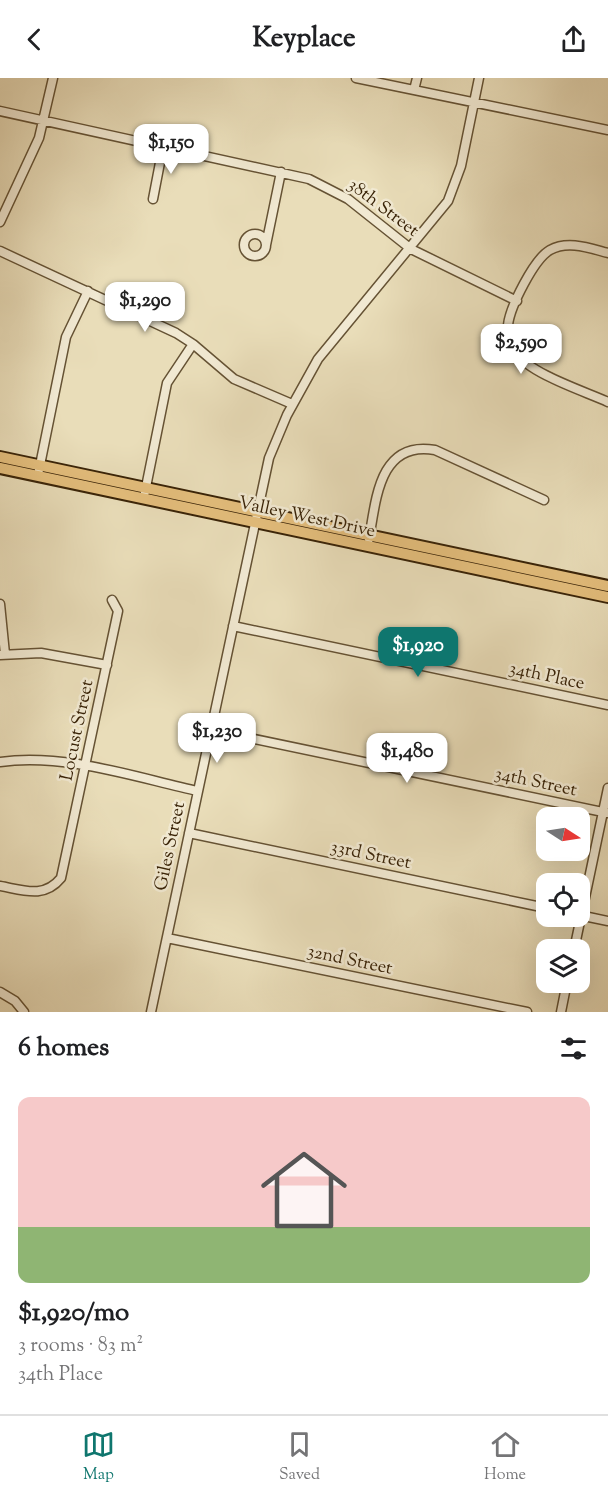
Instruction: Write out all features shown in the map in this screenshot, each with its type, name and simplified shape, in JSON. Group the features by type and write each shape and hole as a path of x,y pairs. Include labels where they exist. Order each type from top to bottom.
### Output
{"main road":[{"name":"Valley West Drive","path":"0,457 38,471"},
{"name":"Valley West Drive","path":"0,468 38,471 369,540 608,586"},
{"name":"Valley West Drive","path":"369,540 608,597"}],"street":[{"path":"0,222 39,138 53,78"},
{"path":"356,78 608,130"},
{"path":"414,90 417,78"},
{"name":"Giles Street","path":"151,1012 269,458 292,404 318,359 440,214 454,188 479,78"},
{"name":"38th Street","path":"0,111 309,179 336,191 411,249 517,301"},
{"path":"153,199 163,147"},
{"path":"266,245 281,172"},
{"path":"608,253 579,245 564,245 550,250 538,259 512,310 509,334 521,359 537,369 608,402"},
{"path":"0,251 88,291 193,344 234,379 292,404"},
{"path":"38,471 66,337 88,291"},
{"path":"145,493 167,383 193,344"},
{"path":"369,540 382,476 400,455 417,449 435,450 544,500"},
{"name":"Locust Street","path":"0,886 36,893 48,890 61,878 118,611 112,600"},
{"path":"0,603 3,654 48,654 107,665"},
{"name":"34th Place","path":"233,626 608,705"},
{"name":"34th Street","path":"211,730 605,812"},
{"path":"0,762 38,759 198,791"},
{"path":"590,874 605,812 608,788"},
{"name":"33rd Street","path":"189,833 536,906"},
{"path":"590,917 608,921"},
{"name":"32nd Street","path":"167,938 527,1012"},
{"path":"0,992 15,1001 24,1012"},
{"path":"561,1012 565,993"}]}
